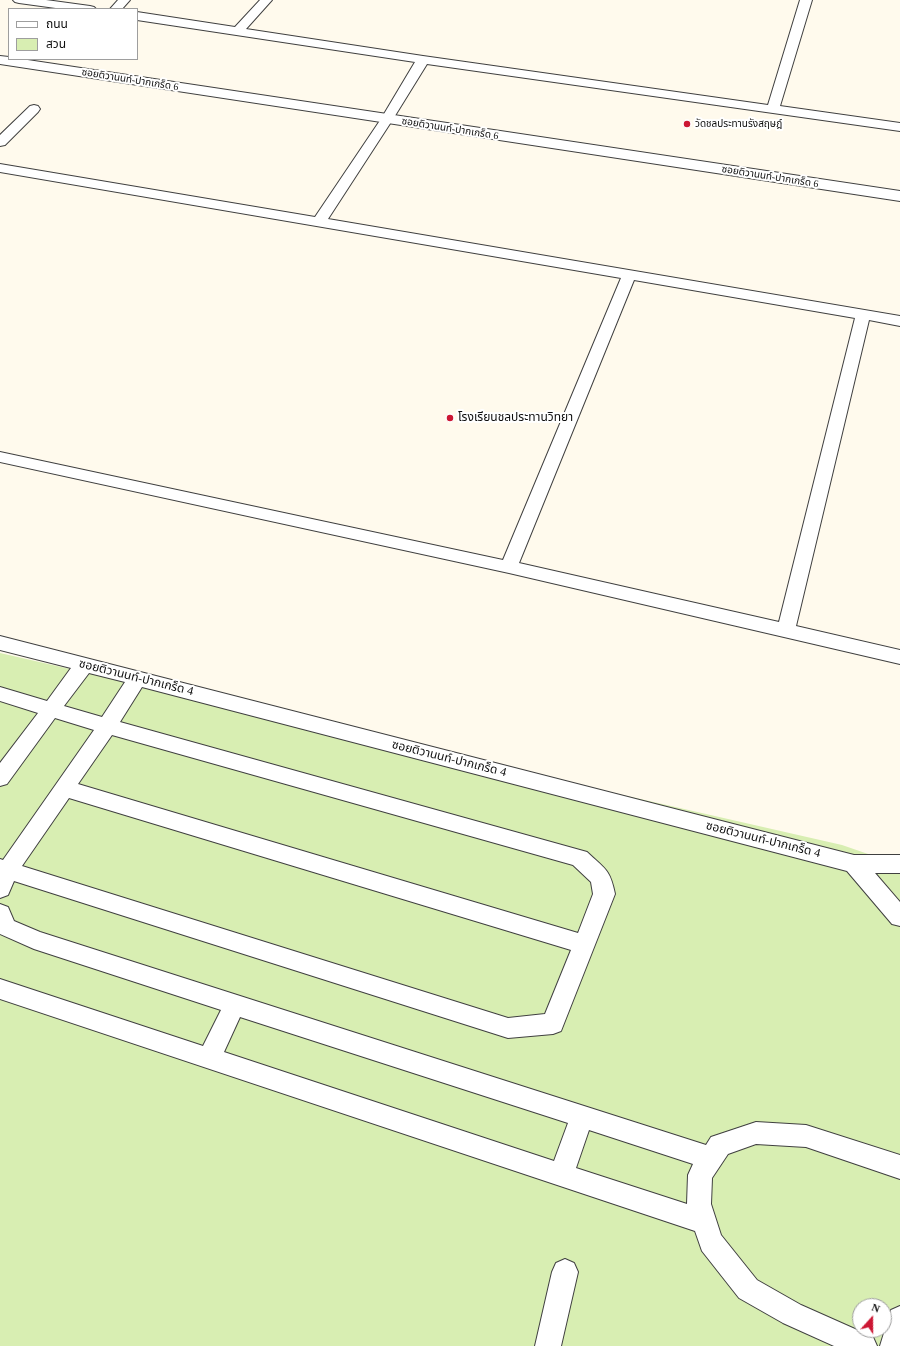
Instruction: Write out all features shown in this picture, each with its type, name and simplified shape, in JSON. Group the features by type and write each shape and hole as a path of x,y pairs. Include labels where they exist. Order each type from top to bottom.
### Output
{"street":[{"name":"ซอยติวานนท์-ปากเกร็ด 6","path":"0,60 390,114 900,196"}],"lane":[{"path":"19,0 82,8"},
{"path":"117,8 124,0"},
{"path":"238,31 266,0"},
{"path":"773,109 806,0"},
{"path":"138,16 423,60 900,127"},
{"path":"319,222 416,74 423,60"},
{"path":"0,142 34,109"},
{"path":"0,168 900,321"},
{"path":"509,567 629,275"},
{"path":"786,630 863,315"},
{"path":"0,457 509,567 900,657"},
{"name":"ซอยติวานนท์-ปากเกร็ด 4","path":"0,643 854,864 900,864"},
{"path":"1,774 84,665"},
{"path":"0,694 107,726 580,858 601,878 604,894 553,1024 508,1028 2,876 107,726 137,679"},
{"path":"64,788 584,944"},
{"path":"854,864 900,917"},
{"path":"0,913 6,927 34,940 712,1158"},
{"path":"0,989 704,1222"},
{"path":"209,1058 235,1004"},
{"path":"561,1175 582,1116"},
{"path":"864,1346 792,1314 748,1289 711,1242 698,1204 700,1175 720,1145 756,1133 799,1135 812,1138 900,1167"},
{"path":"548,1346 565,1272"},
{"path":"893,1346 900,1316"}],"green space":[{"path":"0,653 842,845 900,865 900,1346 0,1346"}],"place":[{"name":"วัดชลประทานรังสฤษฎ์","path":"687,124"},
{"name":"โรงเรียนชลประทานวิทยา","path":"450,418"}]}
